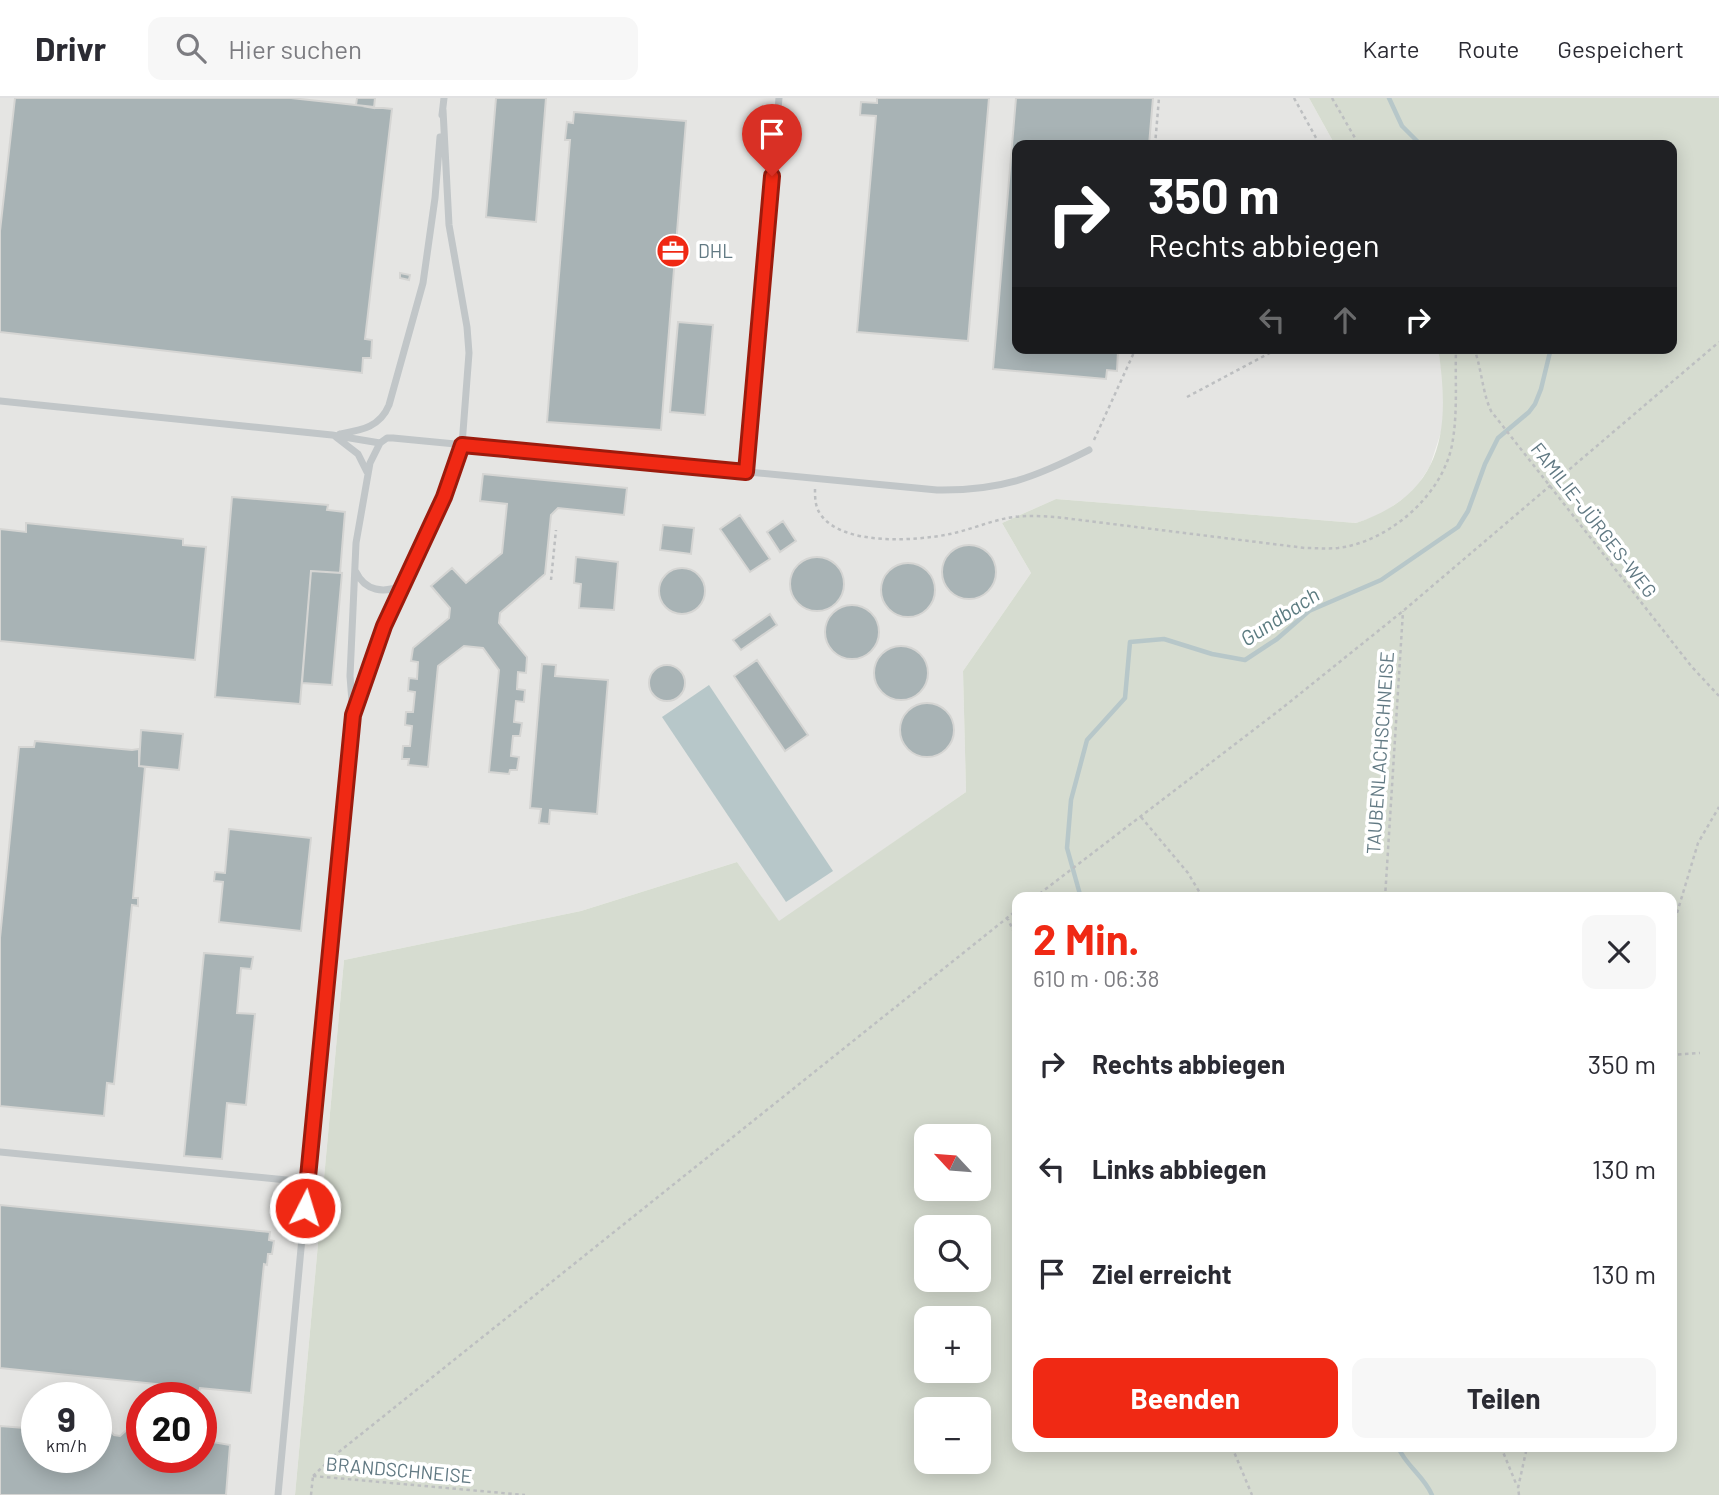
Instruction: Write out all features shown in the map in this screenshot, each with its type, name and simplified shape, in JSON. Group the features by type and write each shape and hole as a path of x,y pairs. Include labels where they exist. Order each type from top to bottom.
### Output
{"lane":[{"path":"332,435 374,425 386,414 389,405 423,282 435,198 444,98"},
{"path":"746,472 779,98"},
{"path":"353,715 374,651 444,497 462,445 469,353 449,225 443,110"},
{"path":"0,401 332,435 380,443"},
{"path":"332,435 352,448 367,473"},
{"path":"278,1495 353,715 350,676 359,518 367,473 380,443 387,438 393,438 815,479 971,491 1030,478 1089,450"},
{"path":"355,568 364,584 376,590 390,591 403,585"},
{"path":"0,1152 307,1182"}],"path":[{"path":"1155,140 1159,98"},
{"path":"1294,98 1317,140"},
{"path":"1332,98 1356,140"},
{"path":"1042,892 1403,611 1719,342"},
{"path":"1089,450 1133,354"},
{"path":"1187,397 1268,354"},
{"path":"815,479 816,503 821,515 832,526 845,533 864,536 911,540 929,538 1010,517 1032,516 1305,548 1339,548 1381,534 1408,516 1429,493 1451,448 1457,402 1456,354"},
{"name":"FAMILIE-JÜRGES-WEG","path":"1476,354 1482,386 1491,411 1692,667 1719,696"},
{"path":"551,580 556,530"},
{"name":"TAUBENLACHSCHNEISE","path":"1385,892 1403,611"},
{"path":"1677,913 1698,843 1719,807"},
{"path":"1141,817 1188,873 1199,892"},
{"path":"311,1495 313,1476 346,1446 1012,914"},
{"path":"1007,917 1012,928"},
{"path":"1677,1055 1700,1053"},
{"path":"1234,1452 1252,1495"},
{"path":"1503,1452 1518,1488"},
{"path":"1518,1495 1526,1452"},
{"name":"BRANDSCHNEISE","path":"313,1476 525,1495"}],"shaded area":[{"path":"0,98 1309,98 1332,140 1012,140 1012,354 1439,354 1443,380 1443,426 1430,466 1414,491 1380,515 1356,523 1056,499 1002,523 1031,573 963,671 966,792 779,922 737,862 581,911 344,960 295,1495 0,1495"},
{"path":"1309,98 1719,98 1719,1495 295,1495 344,960 581,911 737,862 779,921 966,792 963,671 1031,573 1002,523 1056,499 1356,523 1385,511 1407,495 1424,477 1441,432 1443,406 1439,354 1677,354 1677,140 1332,140"},
{"path":"709,685 833,871 786,902 662,717"}],"building":[{"path":"15,98 291,98 392,109 365,339 372,340 371,358 363,358 362,373 0,332 0,231"},
{"path":"357,98 375,98 374,108 356,105"},
{"path":"496,98 546,98 536,222 486,217"},
{"path":"877,98 989,98 968,341 857,332 876,116 860,115 861,102 877,103"},
{"path":"1016,98 1153,98 1149,140 1012,140"},
{"path":"574,112 686,121 661,430 547,422 570,140 565,140 567,122 573,123"},
{"path":"1012,145 1012,354 1118,354 1117,371 1107,370 1106,379 993,369"},
{"path":"400,273 410,275 409,280 400,278"},
{"path":"678,322 713,325 705,415 670,412"},
{"path":"483,474 627,488 624,515 558,508 551,515 545,574 500,613 499,623 527,657 526,673 518,672 517,689 525,690 524,702 516,701 514,722 522,723 520,736 513,736 511,756 519,757 517,770 510,770 509,774 489,772 499,670 483,648 464,646 438,666 428,767 408,765 409,759 402,759 403,746 410,746 412,726 405,725 406,712 413,712 415,692 408,691 409,678 417,679 418,662 411,661 413,648 449,618 450,608 431,586 452,568 466,583 502,553 507,504 480,501"},
{"path":"232,497 328,505 327,510 345,512 340,573 311,571 300,704 215,697"},
{"path":"740,515 770,559 750,572 720,529"},
{"path":"783,521 796,541 780,552 767,532"},
{"path":"26,523 183,539 183,545 206,547 195,660 0,641 0,529 26,532"},
{"path":"663,525 694,528 691,554 660,550"},
{"path":"969,545 988,553 996,572 988,591 969,599 950,591 942,572 950,553"},
{"path":"576,557 618,562 614,610 579,608 581,584 574,583"},
{"path":"817,557 836,565 844,584 836,603 817,611 798,603 790,584 798,565"},
{"path":"908,563 927,571 935,590 927,609 908,617 889,609 881,590 889,571"},
{"path":"682,568 698,575 705,591 698,607 682,614 666,607 659,591 666,575"},
{"path":"311,571 342,573 332,685 302,683"},
{"path":"852,605 871,613 879,632 871,651 852,659 833,651 825,632 833,613"},
{"path":"770,614 777,625 741,650 733,640"},
{"path":"901,646 920,654 928,673 920,692 901,700 882,692 874,673 882,654"},
{"path":"757,660 808,735 785,751 734,676"},
{"path":"542,664 556,665 555,676 608,680 597,814 550,810 549,824 539,823 541,809 530,808"},
{"path":"667,665 680,670 685,683 680,696 667,701 654,696 649,683 654,670"},
{"path":"927,703 946,711 954,730 946,749 927,757 908,749 900,730 908,711"},
{"path":"141,730 183,734 179,770 139,766"},
{"path":"35,741 139,749 139,766 145,767 133,898 138,898 138,906 132,905 114,1084 107,1083 104,1116 0,1106 0,938 19,747 34,747"},
{"path":"229,829 311,838 301,931 219,922 223,882 214,881 215,872 225,873"},
{"path":"204,953 253,957 251,969 241,968 237,1013 255,1014 246,1105 227,1103 222,1159 184,1156"},
{"path":"0,1205 270,1232 269,1240 274,1241 272,1254 268,1254 267,1265 264,1264 251,1393 217,1390 217,1382 137,1382 0,1368"},
{"path":"0,1426 21,1428 21,1473 112,1473 112,1433 120,1436 126,1431 126,1473 217,1473 217,1443 230,1445 226,1495 0,1495"}],"waterway":[{"name":"Gundbach","path":"1389,98 1402,126 1416,140"},
{"name":"Gundbach","path":"1079,892 1067,848 1071,800 1087,740 1125,698 1130,642 1164,639 1212,654 1245,660 1277,639 1309,611 1381,580 1458,527 1468,511 1485,464 1498,438 1535,404 1550,354"},
{"name":"Gundbach","path":"1401,1452 1432,1495"}],"place":[{"name":"DHL","path":"673,251"}],"route":[{"path":"305,1208 353,715 384,626 444,497 462,445 746,472 772,176"}]}
